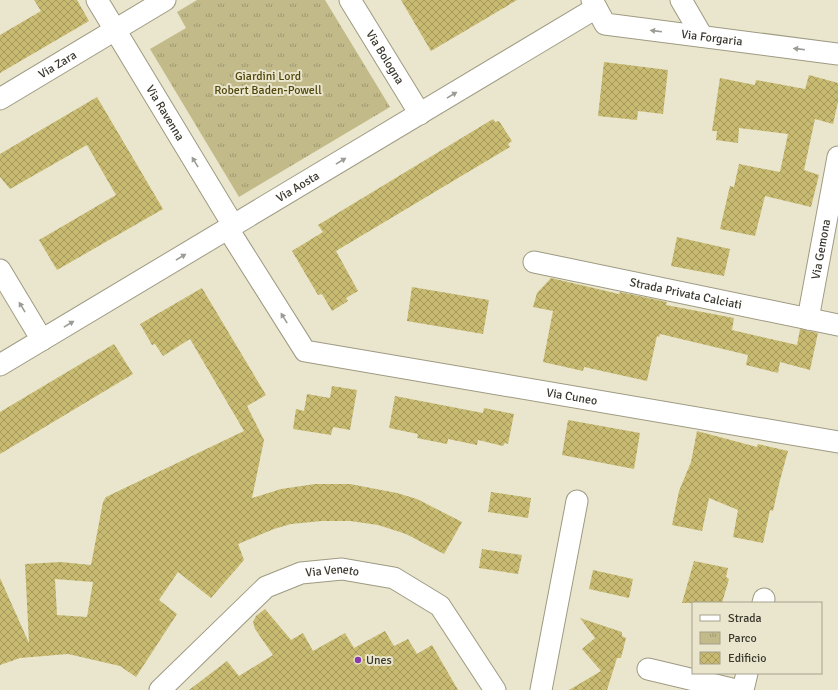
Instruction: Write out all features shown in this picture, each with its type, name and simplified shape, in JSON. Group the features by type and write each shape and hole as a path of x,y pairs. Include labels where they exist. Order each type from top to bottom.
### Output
{"street":[{"name":"Via Ravenna","path":"97,0 305,351"},
{"name":"Via Zara","path":"0,99 165,0"},
{"name":"Via Bologna","path":"350,0 420,114"},
{"path":"681,0 702,36"},
{"name":"Via Aosta","path":"0,365 420,114 594,4"},
{"name":"Via Forgaria","path":"594,4 605,24 838,54"},
{"name":"Via Gemona","path":"808,319 838,157"},
{"name":"Strada Privata Calciati","path":"534,262 838,325"},
{"path":"0,270 42,340"},
{"name":"Via Cuneo","path":"305,351 838,442"},
{"path":"541,690 577,501"},
{"name":"Via Veneto","path":"160,690 266,587 301,573 342,569 394,578 440,606 495,690"},
{"path":"648,669 736,690"},
{"path":"743,690 747,674"}],"green space":[{"name":"Giardini Lord Robert Baden-Powell","path":"197,0 325,0 390,107 239,197 150,49 186,28 177,12"}],"building":[{"path":"34,0 77,0 89,21 0,73 0,35 41,11"},
{"path":"401,0 517,0 431,51"},
{"path":"604,62 668,70 663,114 638,111 637,120 598,116"},
{"path":"809,75 838,83 838,102 833,124 815,119 804,170 819,175 811,207 765,196 755,236 720,229 730,186 734,187 739,164 780,172 788,134 739,128 738,143 716,140 717,131 712,131 720,78 755,85 756,80 805,89"},
{"path":"97,97 163,209 57,270 39,240 116,195 87,145 10,189 0,177 0,154"},
{"path":"493,119 495,122 499,121 512,141 508,144 510,147 336,251 358,291 346,298 348,301 332,311 322,294 318,295 292,251 323,232 318,225"},
{"path":"677,237 730,249 724,276 671,266"},
{"path":"551,278 619,294 620,292 667,302 666,305 734,318 732,330 797,345 800,329 818,333 810,370 780,362 778,373 746,365 748,355 660,334 659,337 657,336 647,381 584,367 583,371 543,362 553,311 533,307 537,293"},
{"path":"412,287 489,300 483,334 407,321"},
{"path":"202,288 266,395 247,406 264,440 252,498 281,489 315,484 350,484 397,493 417,499 462,522 444,554 406,534 378,525 350,521 322,521 291,524 274,529 238,544 244,560 211,598 178,572 159,600 177,614 136,677 120,666 68,654 20,658 0,665 0,578 29,643 25,564 61,562 91,565 103,502 106,497 244,431 190,339 163,356 155,344 152,345 140,324","holes":["55,579 93,582 87,617 57,615"]},
{"path":"114,344 133,374 0,454 0,412"},
{"path":"332,386 357,390 350,430 333,427 331,435 293,429 296,409 304,411 307,394 330,398"},
{"path":"395,396 483,413 484,408 514,414 508,444 505,443 503,446 478,440 477,445 448,439 447,444 417,438 418,434 389,428"},
{"path":"568,420 640,433 634,469 562,455"},
{"path":"697,431 757,447 758,444 788,451 773,511 770,510 763,543 733,537 738,510 709,498 702,531 672,525 679,491 691,462"},
{"path":"491,492 531,498 528,518 488,512"},
{"path":"482,549 522,555 518,574 479,568"},
{"path":"694,561 728,568 726,577 729,579 722,602 682,603"},
{"path":"593,570 633,579 629,598 589,589"},
{"name":"Unes","path":"265,609 291,640 303,633 313,651 345,633 354,648 385,631 394,646 408,639 417,654 432,645 458,690 189,690 227,661 239,676 273,655 255,629 253,622 256,616"},
{"path":"580,618 622,632 622,636 626,638 621,658 617,658 607,690 569,690 601,671 582,649 595,638"}],"place":[{"name":"Unes","path":"358,660"}]}
